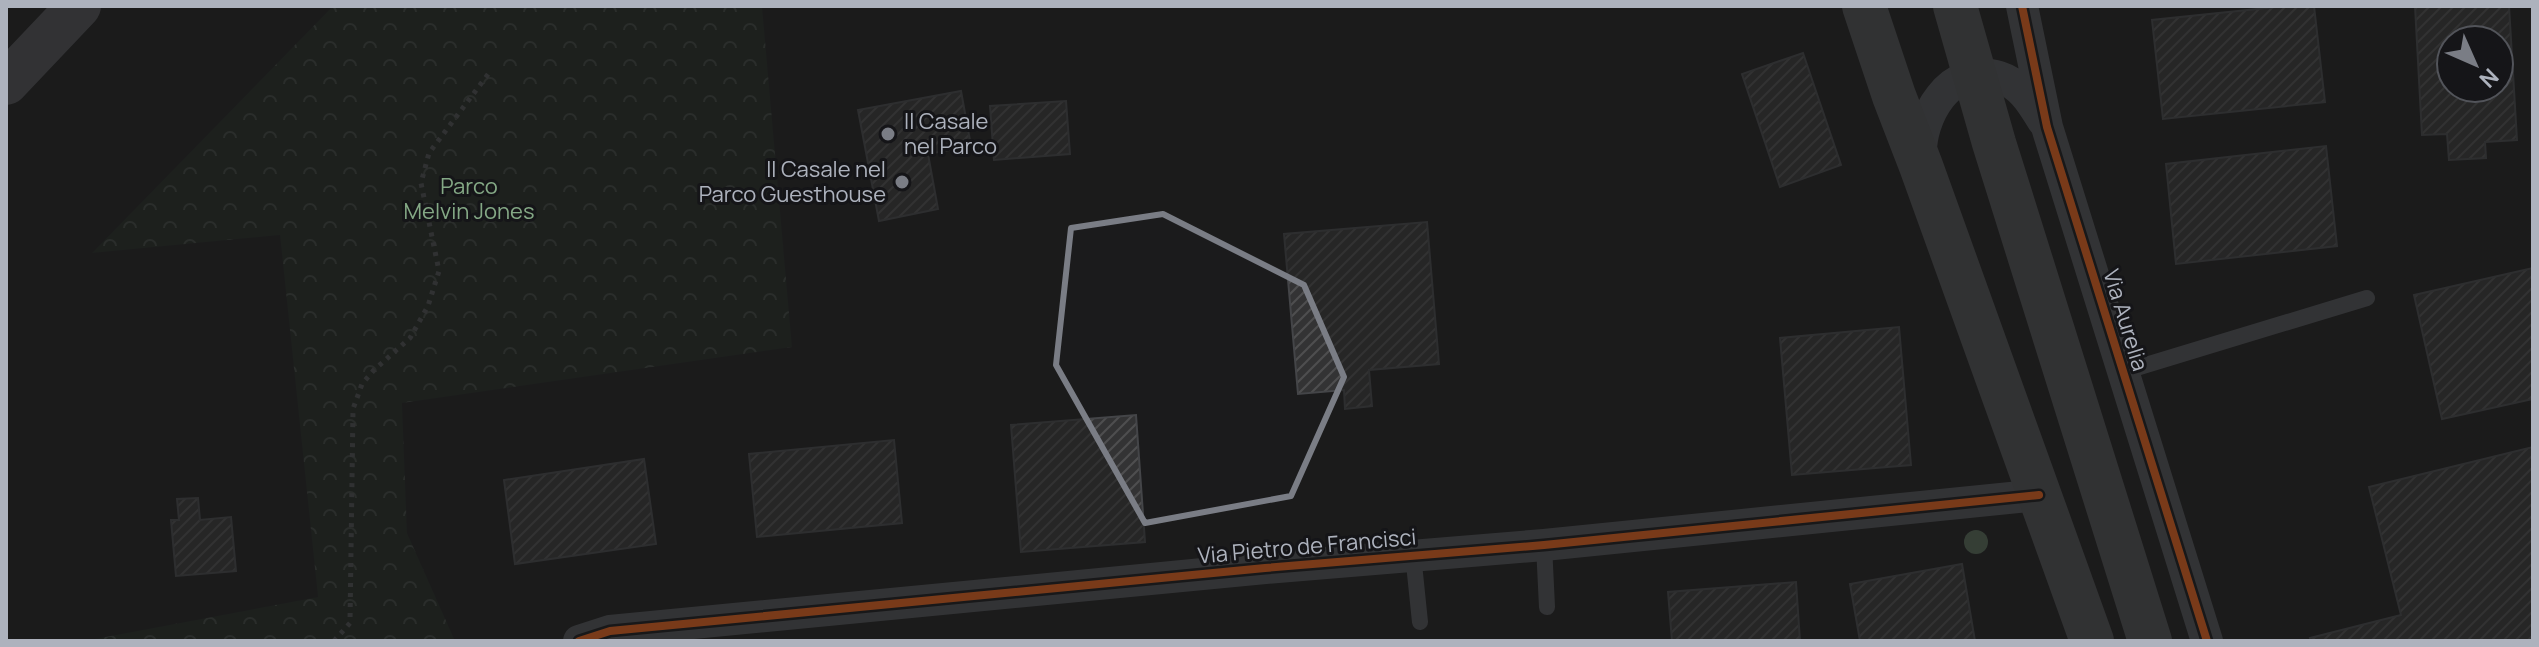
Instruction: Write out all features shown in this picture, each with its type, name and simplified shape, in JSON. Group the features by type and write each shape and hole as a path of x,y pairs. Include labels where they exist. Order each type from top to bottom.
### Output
{"main road":[{"path":"6,83 79,6"},
{"path":"1864,6 2092,641"},
{"path":"1955,6 2104,500 2150,641"}],"street":[{"name":"Via Aurelia","path":"2022,6 2047,127 2207,641"},
{"path":"1921,166 1921,134 1933,105 1954,84 1975,75 2000,77 2020,89 2047,127"},
{"name":"Via Pietro de Francisci","path":"579,641 610,631 651,634 1413,554 1544,545 2039,495"}],"lane":[{"path":"2123,372 2367,298"},
{"path":"1544,545 1547,607"},
{"path":"1413,554 1420,622"}],"path":[{"path":"334,641 350,623 353,409 362,384 410,338 428,306 439,271 421,183 429,153 489,73"}],"highlighted area":[{"path":"1163,214 1304,285 1344,377 1291,496 1145,523 1056,365 1071,228"}],"green space":[{"name":"Parco Melvin Jones","path":"333,6 762,6 792,347 402,403 407,533 455,641 84,641 318,597 280,235 92,253"}],"building":[{"path":"2286,6 2314,6 2325,102 2163,119 2152,20"},
{"path":"2415,6 2509,6 2510,24 2435,24 2435,104 2515,104 2517,140 2485,142 2486,158 2449,160 2447,134 2422,135"},
{"path":"1803,53 1841,165 1780,187 1742,74"},
{"name":"Il Casale nel Parco Guesthouse","path":"961,91 971,146 928,154 938,209 879,221 858,110"},
{"path":"1066,101 1070,154 994,160 990,106"},
{"path":"2326,146 2337,246 2176,264 2166,164"},
{"path":"1427,222 1439,364 1369,370 1372,406 1345,409 1344,390 1298,394 1284,234"},
{"path":"2533,268 2533,399 2442,419 2414,295"},
{"path":"1899,327 1911,465 1792,475 1780,338"},
{"path":"1136,415 1145,542 1021,552 1011,425"},
{"path":"894,440 902,523 757,537 749,454"},
{"path":"2533,447 2533,641 2311,641 2310,638 2401,615 2369,487"},
{"path":"644,459 656,544 515,564 504,480"},
{"path":"198,498 200,520 231,517 236,571 176,576 171,520 179,520 177,499"},
{"path":"1962,564 1975,641 1860,641 1850,584"},
{"path":"1796,582 1800,641 1672,641 1668,592"}],"cycle path":[{"path":"2022,6 2047,127 2207,641"},
{"path":"579,641 610,631 1265,568 1544,545 2039,495"}],"place":[{"name":"Il Casale nel Parco","path":"888,134"},
{"name":"Il Casale nel Parco Guesthouse","path":"902,182"}]}
